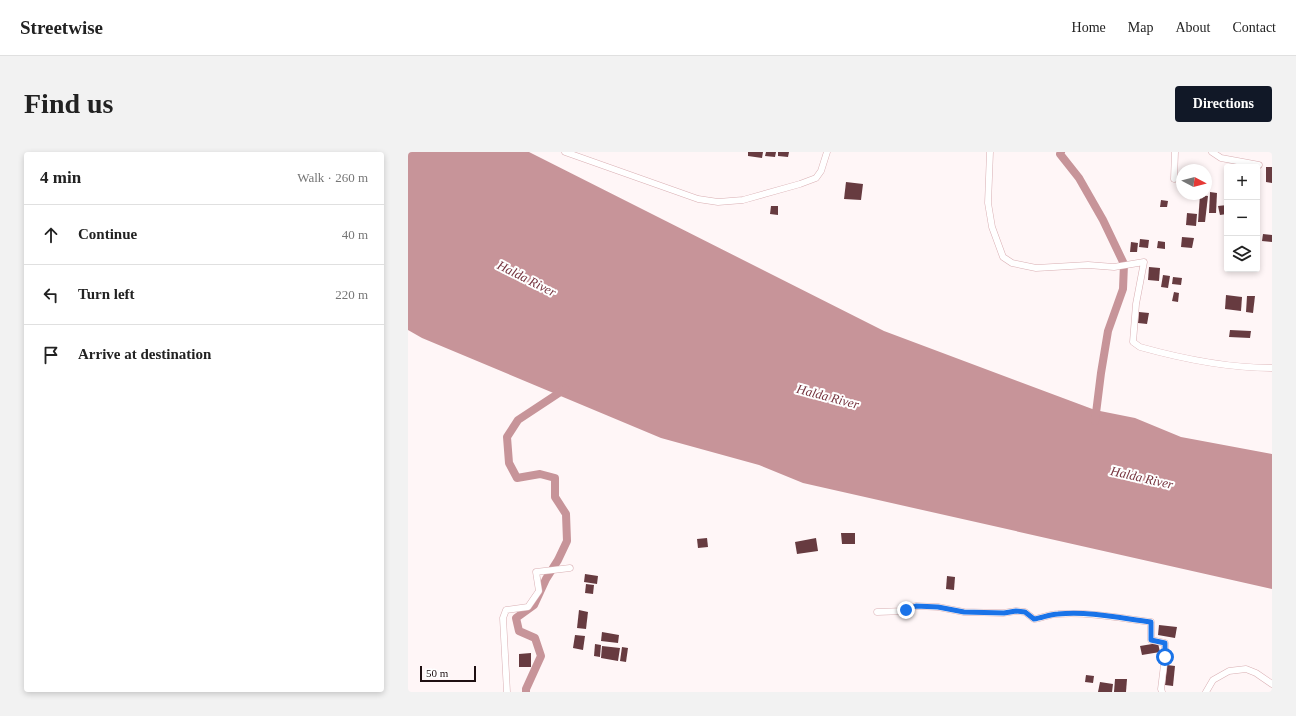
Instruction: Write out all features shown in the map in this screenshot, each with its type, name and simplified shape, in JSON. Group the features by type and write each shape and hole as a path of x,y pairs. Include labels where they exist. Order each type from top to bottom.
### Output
{"street":[{"path":"565,152 698,200 718,202 744,200 816,178 821,171 827,152"},
{"path":"990,152 988,203 992,227 1003,257 1012,263 1036,268 1088,265 1114,267 1144,262 1136,304 1133,342 1140,347 1199,361 1248,368 1272,368"},
{"path":"1174,179 1175,152"},
{"path":"1212,152 1221,158 1254,164"},
{"path":"507,692 503,618 506,610 528,607 539,591 536,572 570,568"},
{"path":"877,612 906,610 916,606 938,607 964,612 1004,613 1016,611 1025,612 1034,619 1056,614 1079,613 1106,615 1151,622 1151,640 1165,643 1162,692"},
{"path":"1206,692 1213,680 1229,671 1246,669 1256,673 1272,684"}],"water":[{"name":"Halda River","path":"408,152 529,152 884,331 1095,410 1135,418 1181,437 1272,454 1272,589 803,483 759,465 661,438 422,338 408,330"}],"building":[{"path":"748,152 763,152 762,158 748,156"},
{"path":"766,152 776,152 775,157 765,156"},
{"path":"778,152 789,152 788,157 778,156"},
{"path":"1266,167 1272,167 1272,183 1266,182"},
{"path":"846,182 863,184 861,200 844,199"},
{"path":"1212,192 1217,193 1216,213 1209,213 1210,200 1212,200"},
{"path":"1161,200 1168,201 1167,207 1160,207"},
{"path":"1200,200 1208,200 1205,222 1198,222"},
{"path":"1224,205 1224,214 1220,215 1218,206"},
{"path":"771,206 778,206 778,215 770,214"},
{"path":"1187,213 1197,214 1196,226 1186,225"},
{"path":"1263,234 1272,235 1272,242 1262,241"},
{"path":"1182,237 1194,238 1192,248 1181,247"},
{"path":"1140,239 1149,240 1148,248 1139,247"},
{"path":"1158,241 1165,242 1165,249 1157,248"},
{"path":"1131,242 1138,243 1137,252 1130,252"},
{"path":"1149,267 1160,268 1159,281 1148,280"},
{"path":"1163,275 1170,276 1168,288 1161,287"},
{"path":"1173,277 1182,278 1181,285 1172,284"},
{"path":"1174,292 1179,293 1178,302 1172,301"},
{"path":"1226,295 1242,297 1241,311 1225,309"},
{"path":"1247,296 1255,296 1253,313 1246,312"},
{"path":"1139,312 1149,313 1147,324 1138,323"},
{"path":"1230,330 1251,331 1250,338 1229,337"},
{"path":"841,533 855,533 855,544 842,544"},
{"path":"707,538 708,547 698,548 697,539"},
{"path":"816,538 818,551 797,554 795,542"},
{"path":"585,574 598,576 597,584 584,582"},
{"path":"947,576 955,577 954,590 946,589"},
{"path":"586,584 594,585 593,594 585,593"},
{"path":"579,610 588,612 586,629 577,628"},
{"path":"1159,625 1177,627 1175,638 1158,635"},
{"path":"602,632 619,635 618,643 601,641"},
{"path":"575,635 585,636 583,650 573,648"},
{"path":"1158,643 1160,652 1142,655 1140,646"},
{"path":"595,644 601,645 600,657 594,656"},
{"path":"602,646 620,648 618,661 601,658"},
{"path":"622,647 628,648 626,662 620,661"},
{"path":"531,653 531,667 519,667 519,654"},
{"path":"1167,665 1175,666 1173,686 1165,685"},
{"path":"1086,675 1094,676 1093,683 1085,682"},
{"path":"1115,679 1127,679 1126,692 1114,692"},
{"path":"1100,682 1113,684 1112,692 1098,692"}],"waterway":[{"path":"1061,152 1060,154 1079,178 1103,220 1124,264 1123,289 1108,331 1095,421"},
{"path":"526,692 541,656 535,638 519,631 516,618 534,605 546,579 558,560 567,541 566,514 555,497 555,478 540,474 517,478 509,463 507,437 518,420 565,389"}],"route":[{"path":"906,610 916,606 938,607 964,612 1004,613 1016,611 1025,612 1034,619 1056,614 1079,613 1106,615 1151,622 1151,640 1165,643 1165,657"}]}
